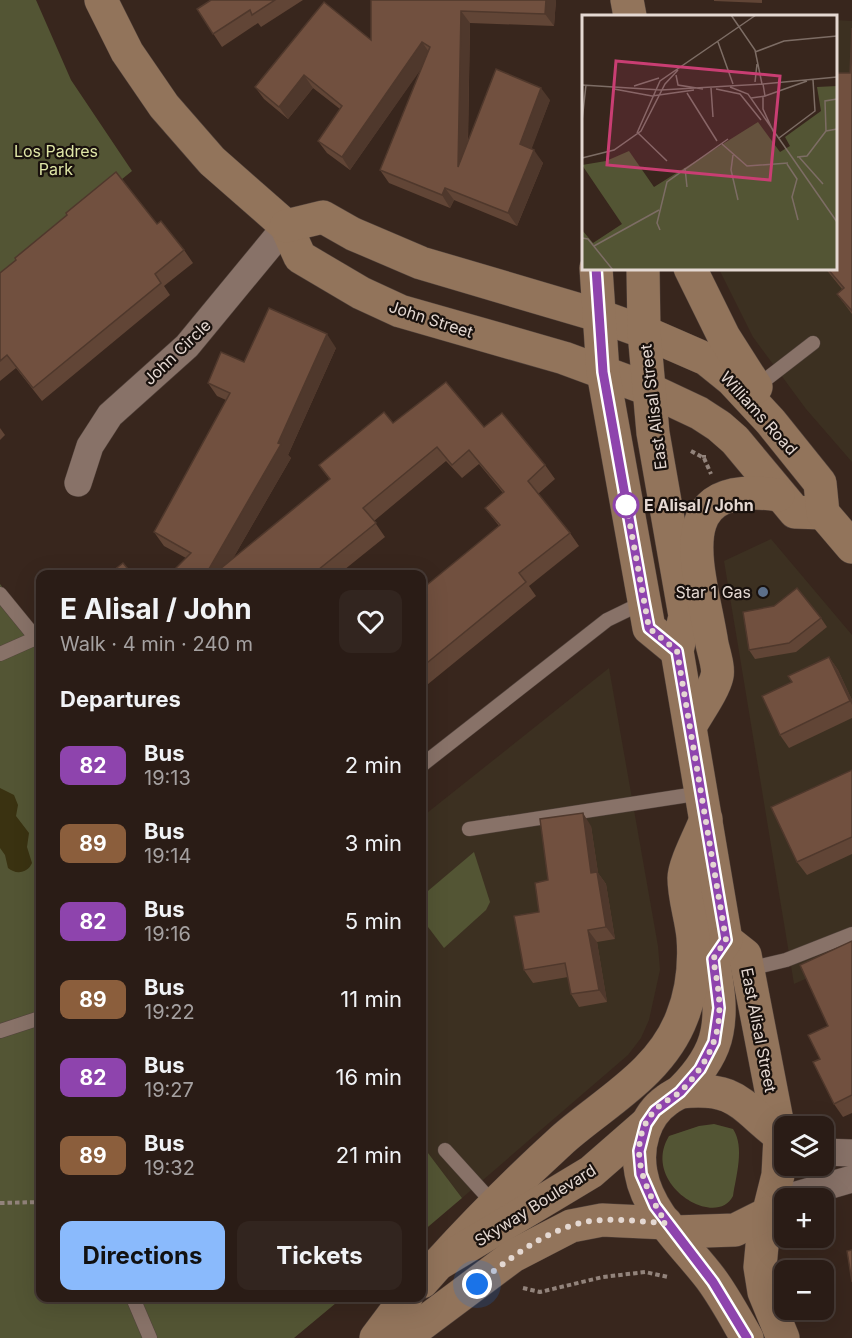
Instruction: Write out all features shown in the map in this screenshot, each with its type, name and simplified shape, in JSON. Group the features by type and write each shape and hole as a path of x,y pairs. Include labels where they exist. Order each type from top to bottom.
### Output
{"main road":[{"name":"John Street","path":"101,0 128,52 164,106 212,161 286,226 300,257 361,293 411,314 564,358 603,372"},
{"path":"286,226 323,217 353,234 421,263 597,315"},
{"path":"596,270 597,315 603,372 649,628 677,651"},
{"name":"East Alisal Street","path":"643,270 644,332 654,439 685,616 677,651 726,940 745,956 776,1116"},
{"path":"691,270 724,338 756,387 771,422"},
{"name":"Williams Road","path":"597,315 644,332 706,359 732,380 771,422 820,483 823,513"},
{"path":"603,372 648,389 699,413 719,426 735,440 778,495 795,512 823,513 852,547"},
{"path":"691,725 717,675 698,556 696,536 699,520 706,508 733,494 758,492 778,495"},
{"path":"430,1273 493,1203 576,1128 644,1073 660,1055 677,1028 690,992 693,967 693,938 684,876 704,806"},
{"name":"East Alisal Street","path":"726,940 713,959 719,1008 714,1042 700,1069 680,1092 667,1100 646,1124 639,1151 641,1174 646,1191 671,1228 713,1282 747,1338"},
{"path":"680,1092 706,1089 739,1100 774,1136"},
{"name":"Skyway Boulevard","path":"430,1273 591,1172 646,1124"},
{"name":"Skyway Boulevard","path":"379,1335 418,1327 513,1256 571,1226 602,1220 671,1228 735,1230 774,1206"},
{"name":"East Alisal Street","path":"774,1215 760,1252 761,1278 770,1309 783,1338"},
{"name":"Skyway Boulevard","path":"379,1335 403,1302"}],"street":[{"name":"John Circle","path":"78,483 90,446 110,415 187,346 286,226"},
{"path":"834,1152 852,1153"},
{"path":"825,1188 852,1179"}],"lane":[{"path":"756,387 813,343"},
{"path":"0,594 36,638"},
{"path":"426,762 607,620 644,602"},
{"path":"0,654 36,641"},
{"path":"469,829 704,806"},
{"path":"748,969 786,960 852,934"},
{"path":"0,1031 36,1019"},
{"path":"445,1150 493,1203"},
{"path":"136,1302 150,1338"}],"path":[{"path":"0,1203 36,1202"},
{"path":"540,1292 593,1279 645,1272 660,1273 673,1280"}],"shaded area":[{"path":"837,20 852,21 852,462 806,409 753,337 720,270 837,270"},
{"path":"771,539 852,635 852,958 794,984 724,561"},
{"path":"609,668 658,946 660,970 649,1020 641,1038 628,1055 462,1198 426,1150 426,814"}],"green space":[{"name":"Los Padres Park","path":"0,0 36,0 71,80 132,171 0,278"},
{"path":"0,584 36,633 36,1302 337,1302 294,1338 0,1338"},
{"path":"474,852 490,902 486,910 444,948 426,924 426,893"},
{"path":"714,1124 733,1129 737,1136 739,1153 733,1196 724,1205 712,1208 698,1205 684,1197 672,1185 664,1170 663,1154 669,1136 699,1126"},
{"path":"426,1150 462,1198 426,1229"}],"sand":[{"path":"0,788 14,795 18,805 16,816 29,833 27,847 32,863 22,872 15,872 8,868 5,855 0,848"}],"building":[{"path":"211,0 275,0 252,15 250,10 213,34 197,9"},
{"path":"371,0 546,0 545,14 461,11 458,167 496,69 541,88 520,144 534,150 508,213 445,188 442,195 380,170 430,47 422,42 342,157 318,141 342,106 304,75 279,107 255,87 324,2 371,40"},
{"path":"852,28 852,311 837,294 844,288 829,270 837,270 837,73 850,73"},
{"path":"116,172 157,224 161,221 184,250 155,274 161,283 33,388 7,355 0,361 0,273 67,215 66,213"},
{"path":"269,308 327,334 278,443 281,444 208,570 174,570 191,553 154,532 230,393 208,383 221,352 244,362"},
{"path":"446,382 484,427 502,413 545,465 528,481 570,533 519,573 526,582 426,664 426,586 500,525 485,508 504,492 469,450 452,465 437,447 363,508 376,523 318,570 219,570 330,479 319,465 384,412 393,423"},
{"path":"123,563 129,570 114,570"},
{"path":"797,588 821,618 789,643 749,650 743,612 774,606"},
{"path":"829,657 850,701 780,735 762,696 792,682 788,676"},
{"path":"852,770 852,837 797,862 771,807"},
{"path":"583,813 591,873 597,872 606,927 588,930 599,990 571,994 565,963 524,970 514,916 539,912 535,883 548,880 540,819"},
{"path":"852,941 852,1095 834,1104 813,1062 820,1059 808,1035 828,1026 800,965"},
{"path":"852,1250 852,1282 847,1251"}],"bus line":[{"name":"82","path":"596,270 597,315 603,372 649,628 677,651 726,940 713,959 719,1008 714,1042 700,1069 680,1092 655,1111 646,1124 639,1151 641,1174 646,1191 655,1206 713,1282 747,1338"}],"place":[{"name":"E Alisal / John","path":"626,505"},
{"name":"Star 1 Gas","path":"763,592"}],"route":[{"path":"477,1284 513,1256 571,1226 602,1220 666,1223 646,1191 641,1174 639,1151 646,1124 655,1111 680,1092 700,1069 717,1032 718,989 713,959 726,940 691,725 677,651 649,628 625,497 626,505"}]}
